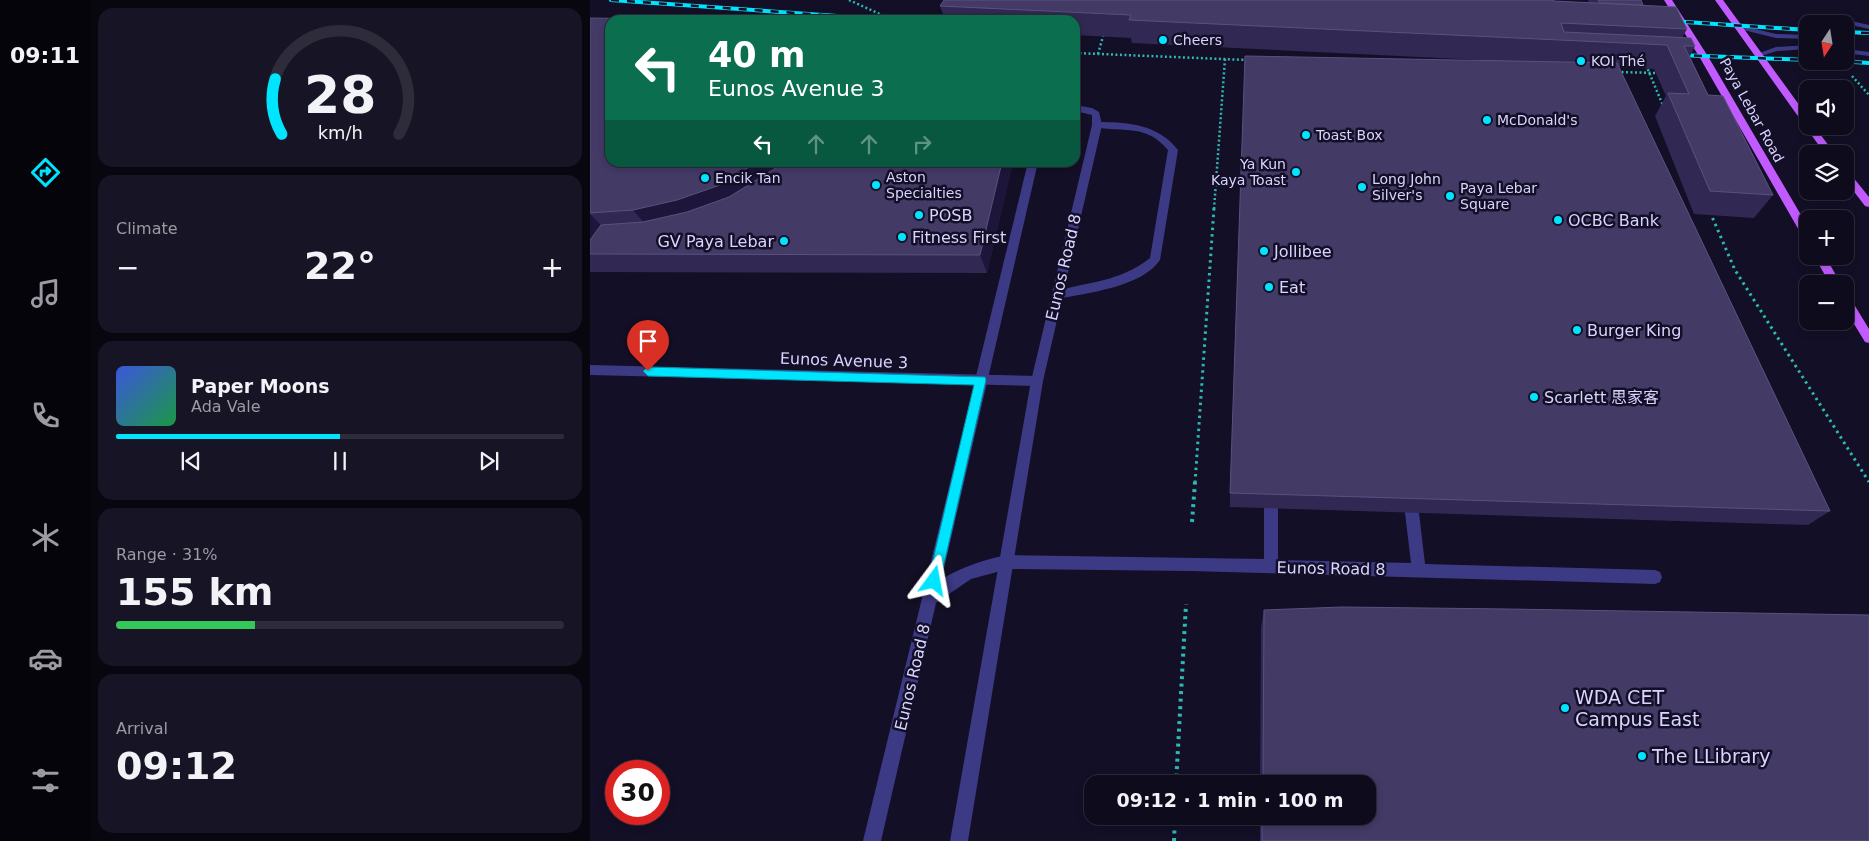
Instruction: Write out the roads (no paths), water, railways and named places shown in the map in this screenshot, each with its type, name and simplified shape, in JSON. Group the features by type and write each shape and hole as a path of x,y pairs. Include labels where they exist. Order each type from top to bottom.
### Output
{"main road":[{"name":"Paya Lebar Road","path":"1668,0 1717,76 1735,112 1799,221"},
{"name":"Paya Lebar Road","path":"1718,0 1799,112"},
{"name":"Paya Lebar Road","path":"1816,135 1823,145"},
{"path":"1854,185 1869,204"},
{"path":"1854,314 1869,338"}],"street":[{"path":"1854,24 1869,27"},
{"path":"1738,26 1776,36 1799,37"},
{"path":"1758,55 1776,48 1799,47"},
{"path":"1854,52 1869,54"},
{"path":"1057,295 1104,286 1128,279 1145,269 1154,260 1173,150 1155,132 1128,125 1097,126 1096,114 1089,110 1080,109"},
{"name":"Eunos Road 8","path":"959,841 1008,562 1037,381 1097,126"},
{"name":"Eunos Road 8","path":"872,841 1032,167"},
{"name":"Eunos Avenue 3","path":"590,370 1037,381"},
{"path":"1271,508 1271,567"},
{"path":"1412,513 1419,569"},
{"path":"930,600 954,579 968,571 986,565 1008,562"},
{"name":"Eunos Road 8","path":"1008,562 1419,569 1655,577"}],"railway":[{"path":"611,0 824,15"},
{"path":"1670,21 1799,29"},
{"path":"1854,32 1869,33"},
{"path":"1678,55 1799,60"},
{"path":"1854,62 1869,63"}],"place":[{"name":"Cheers","path":"1163,40"},
{"name":"KOI Thé","path":"1581,61"},
{"name":"McDonald's","path":"1487,120"},
{"name":"Toast Box","path":"1306,135"},
{"name":"Ya Kun Kaya Toast","path":"1296,172"},
{"name":"Encik Tan","path":"705,178"},
{"name":"Aston Specialties","path":"876,185"},
{"name":"Long John Silver's","path":"1362,187"},
{"name":"Paya Lebar Square","path":"1450,196"},
{"name":"POSB","path":"919,215"},
{"name":"OCBC Bank","path":"1558,220"},
{"name":"Fitness First","path":"902,237"},
{"name":"GV Paya Lebar","path":"784,241"},
{"name":"Jollibee","path":"1264,251"},
{"name":"Eat","path":"1269,287"},
{"name":"Burger King","path":"1577,330"},
{"name":"Scarlett 思家客","path":"1534,397"},
{"name":"WDA CET Campus East","path":"1565,708"},
{"name":"The LLibrary","path":"1642,756"}]}
